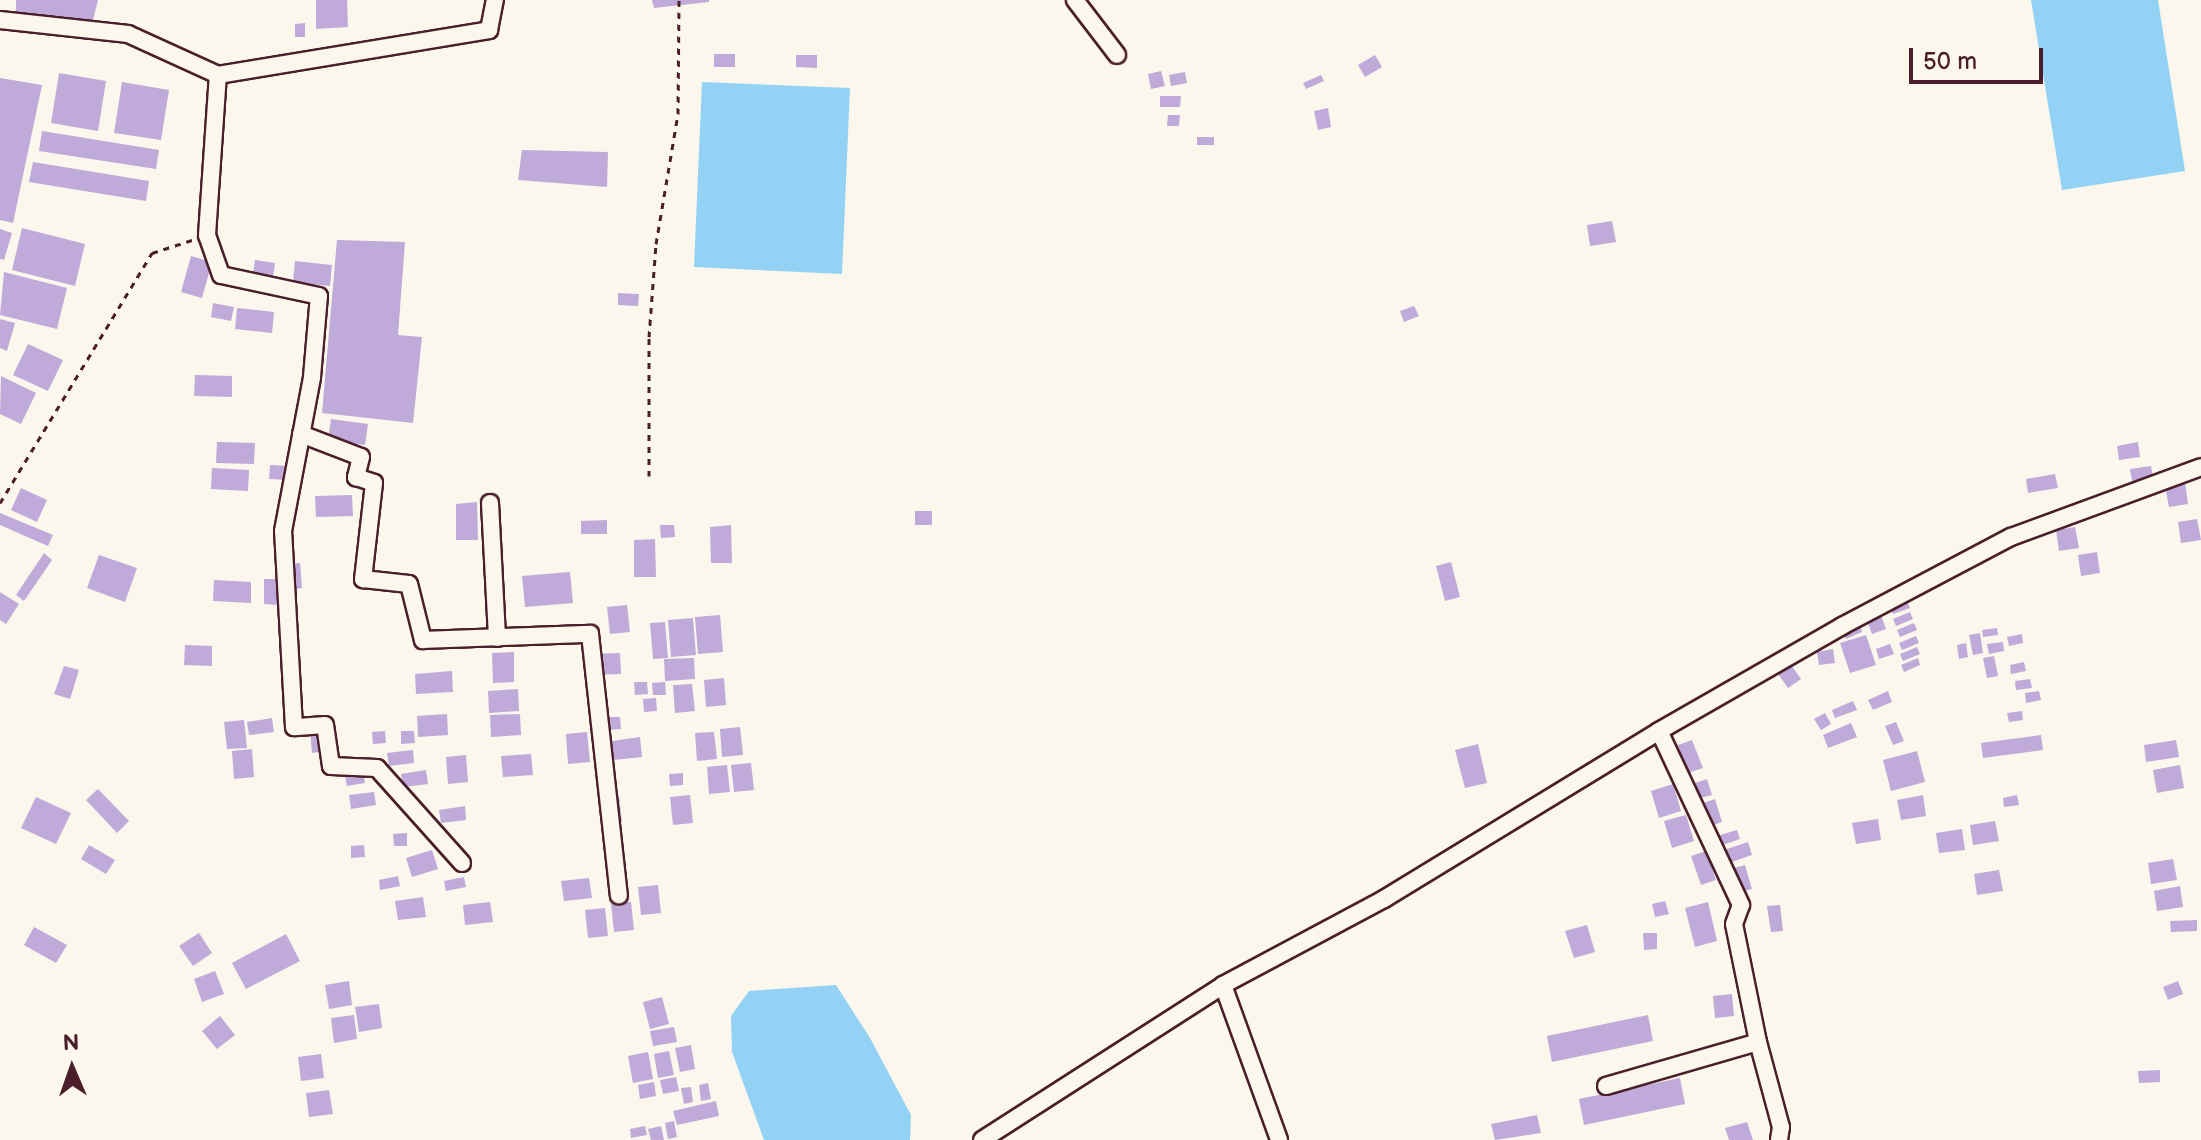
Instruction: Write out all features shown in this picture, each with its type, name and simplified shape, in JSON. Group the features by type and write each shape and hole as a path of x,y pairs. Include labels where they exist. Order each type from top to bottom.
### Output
{"street":[{"path":"0,20 128,34 218,75 489,30 495,0"},
{"path":"1075,0 1117,55"},
{"path":"218,75 207,235 221,275 319,296 312,377 283,531 294,727 325,725 331,766 377,768 462,863"},
{"path":"301,434 361,457 356,477 374,483 363,579 409,584 423,640 590,634 619,895"},
{"path":"982,1140 1223,985 1384,899 1659,731 1842,626 2011,537 2201,467"},
{"path":"490,503 497,638"},
{"path":"1659,731 1741,905 1734,924 1758,1042 1781,1127 1779,1140"},
{"path":"1223,985 1279,1140"},
{"path":"1606,1086 1758,1042"}],"path":[{"path":"649,476 649,337 656,244 678,114 679,0"},
{"path":"0,503 152,253 207,235"}],"water":[{"path":"2031,0 2158,0 2185,171 2062,190"},
{"path":"702,82 850,88 842,274 694,267"},
{"path":"836,985 870,1038 911,1115 910,1140 764,1140 732,1052 731,1016 749,991"}],"building":[{"path":"16,0 98,0 88,40 16,29"},
{"path":"316,0 347,0 348,27 316,29"},
{"path":"652,0 709,0 709,2 654,8"},
{"path":"305,23 305,37 295,37 295,24"},
{"path":"714,54 735,54 735,67 714,67"},
{"path":"796,55 817,55 817,68 796,67"},
{"path":"1375,55 1382,67 1365,77 1358,65"},
{"path":"1161,71 1165,86 1151,89 1148,74"},
{"path":"1185,72 1187,83 1171,86 1169,75"},
{"path":"59,73 106,81 98,131 51,123"},
{"path":"1321,75 1324,81 1306,89 1303,83"},
{"path":"0,78 42,85 13,223 0,220"},
{"path":"122,82 169,90 161,140 114,133"},
{"path":"1160,96 1181,96 1180,107 1160,107"},
{"path":"1328,108 1331,127 1318,130 1314,111"},
{"path":"1168,115 1180,115 1179,126 1167,126"},
{"path":"42,131 159,150 156,169 39,151"},
{"path":"1197,137 1214,137 1214,145 1197,145"},
{"path":"522,150 608,152 607,187 518,180"},
{"path":"33,162 149,181 146,201 29,182"},
{"path":"1612,221 1616,242 1590,246 1587,225"},
{"path":"22,228 85,244 75,286 12,270"},
{"path":"0,229 12,233 4,260 0,259"},
{"path":"337,240 405,242 398,335 422,337 413,423 322,413"},
{"path":"191,256 212,262 202,298 181,292"},
{"path":"255,260 275,263 273,277 253,274"},
{"path":"295,261 332,265 330,286 293,282"},
{"path":"4,272 67,288 57,329 0,315"},
{"path":"618,293 639,294 638,306 618,305"},
{"path":"213,303 234,307 231,321 211,317"},
{"path":"1414,306 1419,316 1404,322 1400,311"},
{"path":"237,308 274,312 272,333 235,329"},
{"path":"0,319 15,323 7,351 0,348"},
{"path":"28,344 63,360 48,391 13,375"},
{"path":"195,375 232,376 232,397 194,396"},
{"path":"1,376 36,393 21,424 0,414"},
{"path":"331,419 368,424 365,445 328,440"},
{"path":"217,442 255,443 254,464 216,463"},
{"path":"2138,442 2140,457 2119,460 2117,446"},
{"path":"270,465 291,466 290,480 269,479"},
{"path":"2151,466 2153,477 2132,481 2130,469"},
{"path":"212,468 249,470 248,491 211,489"},
{"path":"2055,474 2058,488 2028,493 2026,479"},
{"path":"2185,483 2188,504 2169,507 2165,486"},
{"path":"21,488 47,500 37,522 11,510"},
{"path":"352,495 353,516 316,517 315,496"},
{"path":"477,502 478,540 456,540 456,504"},
{"path":"915,511 932,511 932,525 915,525"},
{"path":"0,513 53,535 48,546 0,525"},
{"path":"2197,519 2201,540 2181,543 2178,522"},
{"path":"607,520 607,534 581,534 581,521"},
{"path":"660,525 674,525 675,537 661,538"},
{"path":"731,525 732,563 711,563 710,527"},
{"path":"2075,527 2079,548 2059,551 2056,530"},
{"path":"655,539 656,577 634,577 634,540"},
{"path":"2097,552 2100,573 2081,576 2078,555"},
{"path":"44,553 52,560 24,601 16,595"},
{"path":"99,555 137,568 125,602 87,588"},
{"path":"1451,562 1460,597 1445,601 1436,566"},
{"path":"300,563 302,588 288,590 286,564"},
{"path":"570,572 573,603 525,607 522,576"},
{"path":"264,579 277,579 278,605 264,604"},
{"path":"214,580 251,582 251,603 213,601"},
{"path":"0,592 19,604 6,624 0,620"},
{"path":"1907,601 1910,608 1893,614 1890,608"},
{"path":"627,605 630,632 610,634 607,607"},
{"path":"1910,612 1913,619 1896,626 1893,619"},
{"path":"720,615 723,652 698,654 695,617"},
{"path":"1881,615 1886,629 1872,634 1867,620"},
{"path":"693,618 696,655 671,657 668,620"},
{"path":"665,622 668,658 653,659 650,623"},
{"path":"1914,623 1917,630 1900,637 1897,630"},
{"path":"1860,625 1862,632 1846,639 1843,632"},
{"path":"1997,628 1998,635 1983,637 1982,630"},
{"path":"1980,633 1983,653 1973,655 1969,635"},
{"path":"2022,634 2023,643 2009,646 2007,637"},
{"path":"1866,635 1876,665 1850,673 1840,643"},
{"path":"1916,636 1919,643 1902,650 1899,643"},
{"path":"2003,642 2004,651 1989,654 1987,644"},
{"path":"1966,643 1968,657 1959,659 1957,645"},
{"path":"1890,644 1894,654 1879,659 1876,649"},
{"path":"185,645 212,646 212,666 184,665"},
{"path":"1917,647 1920,654 1903,661 1900,654"},
{"path":"1833,649 1835,663 1819,665 1817,652"},
{"path":"514,652 514,682 493,683 492,653"},
{"path":"620,653 621,674 591,675 590,654"},
{"path":"1994,656 1998,676 1987,678 1983,658"},
{"path":"694,658 695,679 665,681 664,659"},
{"path":"1918,658 1920,665 1904,672 1901,665"},
{"path":"2024,662 2026,671 2011,674 2010,665"},
{"path":"1791,665 1801,679 1788,688 1778,674"},
{"path":"64,666 79,670 70,699 54,694"},
{"path":"452,671 453,692 416,694 415,674"},
{"path":"724,678 726,705 706,707 704,680"},
{"path":"2030,679 2032,688 2016,690 2015,681"},
{"path":"634,682 647,682 648,694 635,695"},
{"path":"665,682 666,695 653,695 652,683"},
{"path":"692,684 695,711 675,713 673,685"},
{"path":"518,689 519,711 489,713 488,691"},
{"path":"1888,691 1892,702 1873,710 1868,700"},
{"path":"2039,691 2041,700 2026,703 2025,693"},
{"path":"656,698 657,711 644,712 643,699"},
{"path":"1853,701 1857,710 1835,718 1832,710"},
{"path":"2022,711 2023,720 2009,722 2007,713"},
{"path":"1825,713 1831,724 1821,730 1814,719"},
{"path":"447,714 448,735 418,737 417,716"},
{"path":"520,714 521,735 491,737 490,715"},
{"path":"321,717 325,751 312,753 309,719"},
{"path":"607,717 620,717 621,729 608,730"},
{"path":"272,718 274,732 249,735 247,722"},
{"path":"244,720 247,748 227,749 224,722"},
{"path":"1896,722 1904,741 1893,745 1885,726"},
{"path":"1851,723 1857,737 1828,748 1823,735"},
{"path":"740,727 743,755 722,757 720,729"},
{"path":"385,731 386,743 373,744 372,732"},
{"path":"401,731 414,731 415,743 401,744"},
{"path":"587,732 590,762 568,764 566,734"},
{"path":"714,732 717,759 697,761 695,733"},
{"path":"2041,735 2043,750 1983,758 1981,743"},
{"path":"640,737 642,757 614,760 612,741"},
{"path":"1692,740 1703,768 1688,773 1678,745"},
{"path":"2176,740 2179,757 2146,762 2144,745"},
{"path":"1478,744 1487,783 1465,788 1455,750"},
{"path":"252,749 254,777 234,779 232,751"},
{"path":"413,750 414,763 389,766 387,753"},
{"path":"1917,751 1925,782 1891,791 1883,760"},
{"path":"531,754 533,775 503,777 501,756"},
{"path":"466,755 468,782 448,784 446,757"},
{"path":"751,763 754,790 734,792 731,765"},
{"path":"727,765 730,792 709,794 707,767"},
{"path":"2180,765 2184,788 2157,793 2153,770"},
{"path":"426,770 428,784 403,787 401,774"},
{"path":"363,773 365,783 347,786 345,776"},
{"path":"683,773 683,785 670,786 669,774"},
{"path":"1707,779 1712,795 1700,798 1695,783"},
{"path":"1673,784 1681,811 1659,818 1651,791"},
{"path":"98,789 129,821 117,833 86,800"},
{"path":"374,792 376,805 351,809 349,795"},
{"path":"619,795 622,822 602,824 599,797"},
{"path":"690,795 693,823 673,825 670,797"},
{"path":"1923,795 1926,816 1901,820 1897,800"},
{"path":"2017,795 2019,805 2004,807 2003,798"},
{"path":"36,797 71,813 56,844 21,828"},
{"path":"1715,799 1722,822 1710,826 1703,803"},
{"path":"465,806 466,820 441,823 439,810"},
{"path":"1686,815 1694,841 1672,848 1664,821"},
{"path":"1878,819 1881,840 1856,844 1852,823"},
{"path":"1995,821 1999,841 1973,845 1970,825"},
{"path":"1962,829 1965,850 1939,853 1936,833"},
{"path":"1737,830 1740,839 1720,846 1717,836"},
{"path":"407,833 407,846 394,846 393,834"},
{"path":"1748,842 1752,855 1729,863 1724,850"},
{"path":"89,845 115,860 106,874 81,859"},
{"path":"364,845 365,857 351,858 351,846"},
{"path":"432,850 438,869 412,877 406,858"},
{"path":"1706,851 1716,880 1701,885 1691,856"},
{"path":"2173,859 2177,880 2151,884 2148,863"},
{"path":"1745,865 1752,889 1740,892 1734,868"},
{"path":"1999,870 2003,891 1977,895 1974,874"},
{"path":"398,876 400,886 380,890 379,880"},
{"path":"464,877 466,887 446,891 444,881"},
{"path":"589,878 592,898 564,901 561,881"},
{"path":"658,885 661,913 641,915 638,887"},
{"path":"2180,886 2183,907 2157,911 2154,891"},
{"path":"423,897 426,917 398,920 395,901"},
{"path":"1665,901 1669,914 1655,917 1652,904"},
{"path":"490,902 493,922 465,925 463,905"},
{"path":"631,902 634,930 614,932 611,904"},
{"path":"1708,902 1717,941 1695,947 1685,908"},
{"path":"1780,905 1783,931 1771,932 1767,906"},
{"path":"605,908 608,936 588,938 585,910"},
{"path":"2197,920 2197,931 2171,932 2170,921"},
{"path":"1587,925 1595,952 1574,958 1565,931"},
{"path":"34,927 67,945 56,963 24,945"},
{"path":"199,933 212,953 193,966 179,946"},
{"path":"1643,933 1657,933 1657,949 1644,950"},
{"path":"286,934 300,961 246,989 232,963"},
{"path":"215,971 224,994 202,1002 194,979"},
{"path":"349,981 352,1005 329,1009 325,985"},
{"path":"2178,981 2183,994 2168,1000 2163,987"},
{"path":"1732,994 1734,1016 1715,1018 1713,996"},
{"path":"662,997 669,1024 650,1029 643,1002"},
{"path":"379,1004 382,1028 359,1032 355,1007"},
{"path":"354,1015 357,1039 334,1043 331,1018"},
{"path":"1648,1015 1653,1041 1552,1062 1547,1036"},
{"path":"220,1016 235,1035 217,1049 202,1031"},
{"path":"674,1027 677,1042 653,1046 650,1031"},
{"path":"691,1045 695,1069 680,1072 675,1048"},
{"path":"669,1051 674,1075 658,1078 654,1054"},
{"path":"648,1052 653,1079 633,1083 628,1056"},
{"path":"321,1054 324,1078 301,1081 298,1057"},
{"path":"2160,1070 2160,1082 2139,1083 2138,1071"},
{"path":"676,1077 679,1091 663,1094 660,1080"},
{"path":"1680,1078 1685,1104 1584,1125 1579,1099"},
{"path":"654,1082 656,1096 640,1099 638,1085"},
{"path":"708,1083 711,1099 701,1101 699,1085"},
{"path":"691,1087 693,1102 684,1104 681,1088"},
{"path":"329,1090 333,1114 309,1117 306,1093"},
{"path":"716,1101 719,1116 677,1125 673,1111"},
{"path":"1537,1115 1541,1133 1495,1140 1491,1124"},
{"path":"674,1121 677,1137 668,1139 665,1123"},
{"path":"1747,1122 1753,1140 1729,1140 1725,1128"},
{"path":"645,1126 647,1135 631,1138 630,1129"},
{"path":"661,1126 664,1140 651,1140 648,1129"}]}
